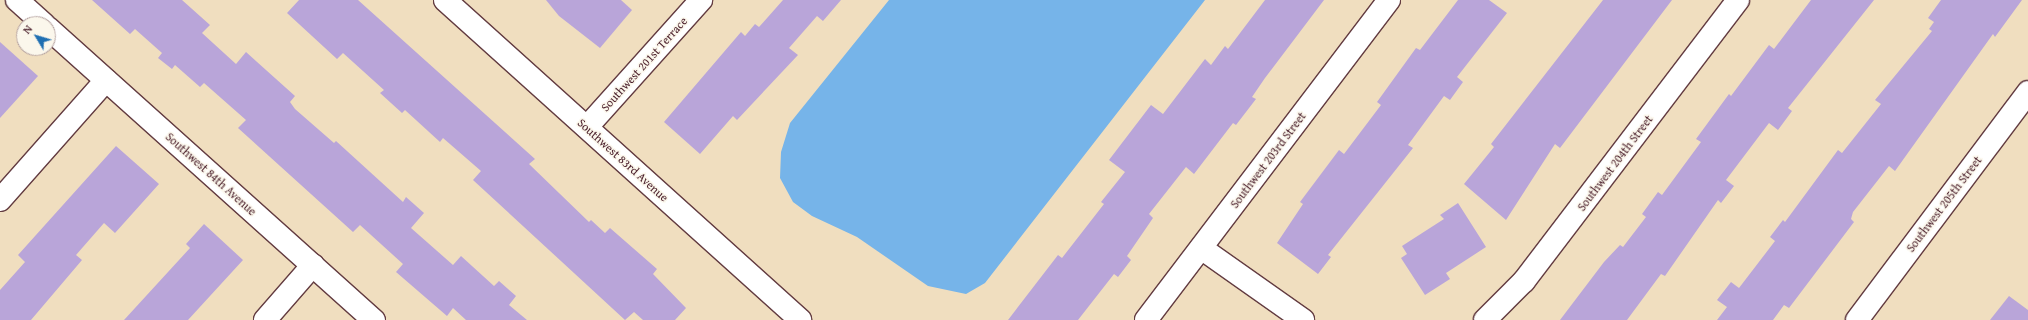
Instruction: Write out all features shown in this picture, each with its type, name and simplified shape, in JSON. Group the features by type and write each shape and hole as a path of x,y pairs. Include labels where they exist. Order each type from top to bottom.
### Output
{"street":[{"path":"17,0 35,16"},
{"name":"Southwest 83rd Avenue","path":"445,0 800,320"},
{"name":"Southwest 201st Terrace","path":"587,127 701,0"},
{"name":"Southwest 203rd Street","path":"1146,320 1389,0"},
{"name":"Southwest 204th Street","path":"1485,320 1524,281 1738,0"},
{"name":"Southwest 84th Avenue","path":"56,35 374,320"},
{"path":"0,200 106,80"},
{"name":"Southwest 205th Street","path":"1861,319 2028,93"},
{"path":"1201,248 1303,320"},
{"path":"265,320 313,265"}],"water":[{"path":"889,0 1205,0 985,283 966,294 928,286 857,237 812,216 793,202 780,178 781,152 790,123"}],"building":[{"path":"92,0 182,0 210,25 202,33 236,64 246,52 295,96 290,102 295,109 334,143 336,141 403,202 406,197 424,213 411,228 453,265 461,256 494,286 499,281 516,296 509,305 527,320 466,320 453,308 447,316 396,272 403,264 360,225 353,232 238,128 246,120 204,83 200,87 175,65 172,69 158,58 162,53 135,29 130,34"},
{"path":"299,0 358,0 535,159 529,164 589,222 591,220 605,233 610,228 657,269 653,274 686,308 675,320 643,320 634,312 625,320 473,180 481,171 443,138 440,142 405,110 402,113 380,93 384,90 343,53 337,59 287,13"},
{"path":"546,0 621,0 632,10 600,48 559,16"},
{"path":"783,0 841,0 823,21 817,16 789,48 798,55 737,120 733,116 700,154 664,122 741,32 745,36 755,24 759,27"},
{"path":"1265,0 1324,0 1265,78 1252,97 1256,99 1236,125 1233,123 1194,174 1186,167 1149,214 1153,218 1127,256 1131,260 1118,277 1114,274 1078,320 1008,320 1058,255 1062,258 1104,204 1101,202 1125,172 1109,160 1151,105 1163,114 1205,59 1211,65 1225,46 1228,49"},
{"path":"1458,0 1489,0 1507,13 1457,77 1463,82 1450,100 1444,96 1408,145 1413,148 1328,255 1331,257 1318,274 1277,243 1303,204 1300,202 1339,150 1344,154 1381,105 1377,102 1416,48 1420,50"},
{"path":"1603,0 1672,0 1560,148 1555,144 1506,220 1464,184 1494,147 1491,144"},
{"path":"1811,0 1874,0 1788,108 1792,111 1778,130 1769,123 1726,180 1734,186 1721,203 1718,200 1665,276 1661,274 1627,320 1560,320 1604,262 1620,245 1623,247 1646,217 1642,214 1658,192 1662,195 1701,142 1696,139 1729,94 1731,96 1769,45 1774,49"},
{"path":"1941,0 2022,0 1995,37 1993,34 1895,171 1889,166 1853,212 1851,219 1854,222 1789,308 1784,305 1773,320 1717,320 1727,307 1717,300 1731,282 1739,288 1775,241 1770,237 1783,220 1785,222 1838,150 1842,153 1881,104 1875,100 1932,31 1929,29 1934,22 1928,18"},
{"path":"0,42 38,76 0,118"},
{"path":"116,146 159,184 115,233 104,223 76,255 82,260 31,320 0,320 0,290 25,262 18,255"},
{"path":"1458,203 1486,247 1446,273 1450,279 1425,295 1401,258 1407,254 1402,246 1444,219 1440,215"},
{"path":"204,224 243,260 188,320 124,320 190,248 186,244"},
{"path":"2009,296 2028,310 2028,320 1990,320"}]}
